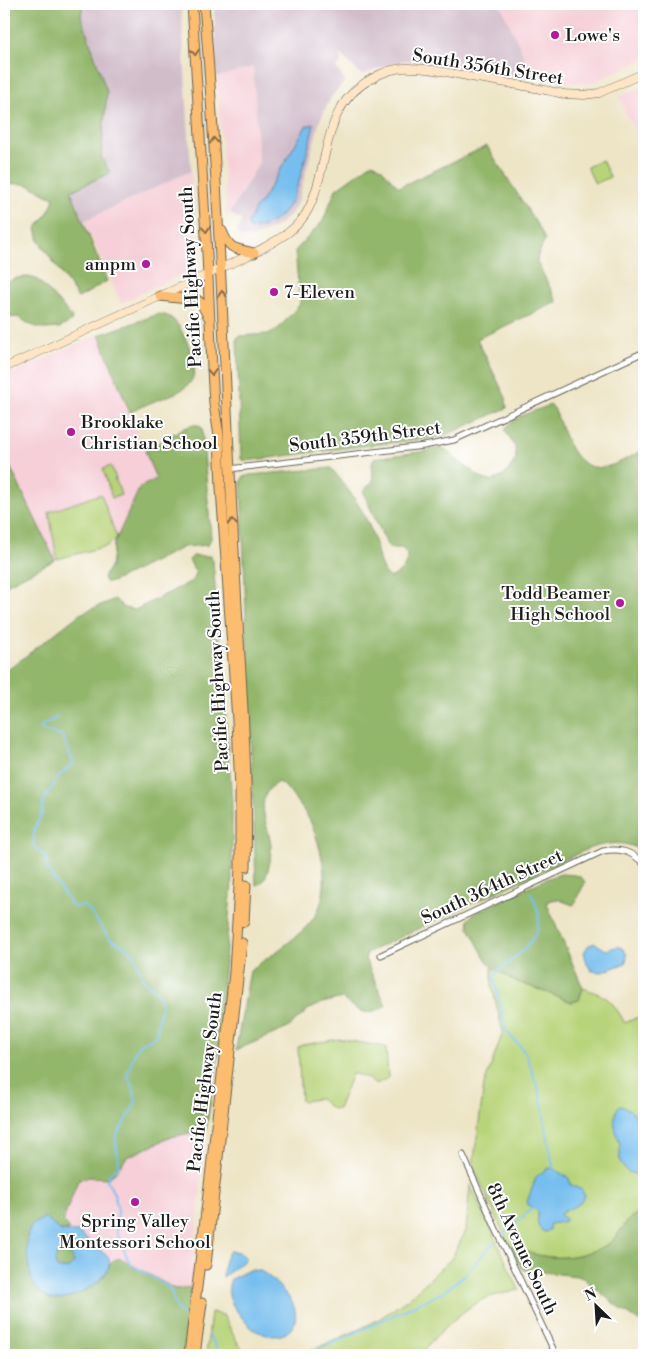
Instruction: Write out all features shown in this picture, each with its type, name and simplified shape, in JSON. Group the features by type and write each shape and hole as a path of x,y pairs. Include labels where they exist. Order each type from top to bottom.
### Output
{"main road":[{"name":"Pacific Highway South","path":"189,1355 234,973 240,869 238,729 221,488 226,469 214,404 192,4"},
{"name":"Pacific Highway South","path":"196,1355 236,1012 245,896 247,829 245,754 226,469 219,222 204,4"},
{"name":"South 356th Street","path":"4,368 254,253 288,233 309,209 340,109 353,92 373,78 392,70 410,68 584,96 599,93 644,73"},
{"path":"219,222 228,245 254,253"},
{"path":"160,296 198,300 210,323"}],"street":[{"name":"South 359th Street","path":"226,469 424,446 454,440 644,352"},
{"name":"South 364th Street","path":"381,955 596,853 616,849 626,851 644,864"},
{"name":"8th Avenue South","path":"463,1155 556,1355"}],"shaded area":[{"path":"83,4 181,4 191,171 84,221 71,191 110,173 101,156 107,92 81,15"},
{"path":"214,4 500,4 534,78 406,60 362,75 339,53 341,60 336,68 345,81 331,97 320,120 298,201 290,215 279,225 251,238 240,236 237,232 242,221 230,213 259,163 253,67 217,77"},
{"path":"500,4 644,4 644,59 589,84 534,78"},
{"path":"253,67 259,163 227,218 217,77"},
{"path":"644,86 644,152 619,97"},
{"path":"191,171 197,261 180,275 121,303 84,221"},
{"name":"Brooklake Christian School","path":"98,335 156,479 140,487 114,544 55,560 4,454 4,376"},
{"name":"Spring Valley Montessori School","path":"206,1130 191,1287 175,1289 122,1259 110,1262 98,1248 78,1232 69,1230 63,1221 77,1183 81,1179 88,1177 108,1178 127,1157 171,1137"}],"green space":[{"path":"4,4 83,4 81,16 107,92 101,156 110,173 71,191 107,281 78,298 39,241 36,228 47,214 54,198 22,184 7,185 4,190"},
{"path":"487,146 541,231 545,240 537,262 557,302 477,339 506,398 507,408 446,435 433,438 246,461 241,459 237,338 239,336 268,334 279,328 300,304 295,251 323,221 336,189 372,163 380,167 399,187"},
{"path":"602,160 610,177 595,184 587,167"},
{"path":"28,277 36,279 49,291 70,315 72,318 71,322 59,328 44,329 31,325 18,317 4,318 4,283 17,278"},
{"path":"159,314 169,316 181,329 193,358 194,372 190,382 182,389 130,413 99,335"},
{"path":"550,405 554,408 571,448 585,464 594,467 610,466 644,450 644,607 640,621 644,635 644,824 639,826 639,828 644,837 644,854 638,849 625,844 611,844 590,848 367,953 365,959 386,1005 373,1012 362,1012 342,998 322,1003 309,1009 288,1028 236,1050 250,971 287,944 308,925 316,914 324,889 323,862 311,823 284,785 278,782 265,795 263,803 271,856 265,879 258,885 256,884 241,482 243,477 331,468 362,510 371,529 383,571 390,578 403,569 407,554 402,548 390,548 387,545 364,494 364,490 373,481 372,464 374,458 441,448 447,450 480,477 492,481 505,475 516,459 515,447 505,430 508,425 531,412"},
{"path":"192,425 199,425 202,428 211,538 208,545 184,547 112,582 105,582 103,577 111,566 114,544 140,487 156,479 145,451 178,431"},
{"path":"4,454 55,560 4,586"},
{"path":"111,466 116,479 114,480 116,480 121,495 112,498 103,469"},
{"path":"101,494 117,538 107,546 57,559 49,512"},
{"path":"193,556 211,556 213,561 232,800 232,883 223,984 223,1027 206,1130 171,1137 127,1157 115,1173 108,1178 88,1177 81,1179 77,1183 63,1221 69,1230 61,1231 38,1221 66,1298 102,1279 112,1262 117,1259 122,1259 175,1289 191,1287 183,1355 4,1355 4,1003 8,1000 4,989 4,673 80,614 115,599 124,608 135,610 192,581 196,573 189,560"},
{"path":"561,874 578,876 585,883 576,903 573,905 557,899 548,901 547,904 583,988 579,1000 572,1002 513,980 492,967 469,928 468,920 473,914 546,879"},
{"path":"492,967 513,980 572,1002 579,1000 583,988 599,994 612,1004 625,1023 644,1014 644,1212 633,1216 610,1243 605,1246 579,1255 548,1257 529,1253 509,1245 473,1166 484,1085 503,1032 492,987"},
{"path":"339,1039 386,1047 388,1078 376,1084 364,1077 352,1074 338,1109 330,1107 320,1099 301,1101 298,1047"},
{"path":"470,1184 519,1290 490,1297 473,1305 440,1332 421,1355 301,1355 379,1319 408,1299 451,1259 466,1231"},
{"path":"644,1212 644,1325 583,1278 525,1270 521,1267 509,1245 529,1253 548,1257 579,1255 610,1243 634,1215"},
{"path":"61,1250 69,1254 74,1260 73,1266 64,1269 56,1267 55,1259"},
{"path":"211,1312 223,1315 239,1345 249,1355 206,1355"}],"water":[{"path":"314,124 297,188 288,207 274,221 252,229 248,223 257,205 260,204 306,126"},
{"path":"595,943 606,950 620,947 627,955 626,963 602,972 592,971 587,964 584,952 589,945"},
{"path":"621,1106 629,1109 639,1124 642,1133 644,1172 633,1174 621,1164 615,1117 618,1107"},
{"path":"548,1168 554,1169 569,1178 571,1185 582,1190 584,1196 578,1204 561,1213 560,1215 565,1221 550,1224 549,1230 545,1232 538,1226 538,1211 529,1206 527,1202 536,1177"},
{"path":"45,1218 61,1231 78,1232 108,1257 107,1271 96,1283 80,1293 64,1299 50,1299 38,1290 30,1274 27,1258 29,1230 36,1222","holes":["64,1250 72,1257 74,1263 69,1268 59,1269 56,1267 55,1262 59,1252"]},
{"path":"230,1251 239,1252 245,1257 245,1260 223,1277 224,1263"},
{"path":"249,1270 260,1271 267,1275 293,1304 295,1321 292,1328 286,1333 278,1336 255,1330 249,1326 234,1307 229,1296 229,1283 231,1279"}],"waterway":[{"path":"57,716 43,724 41,728 43,731 62,736 73,764 61,774 43,801 42,814 35,827 33,843 35,848 45,856 47,869 72,906 84,906 110,939 129,949 134,955 143,979 158,994 162,1003 156,1035 141,1043 136,1049 127,1075 134,1089 136,1103 116,1137 119,1166 111,1172 107,1180 114,1194 118,1210 116,1231 130,1264 169,1287 177,1309 186,1318"},
{"path":"531,893 538,912 539,922 536,932 526,947 496,973 494,978 506,1031 525,1052 540,1094 554,1172"},
{"path":"504,1233 534,1207"},
{"path":"308,1355 443,1292 465,1275 494,1242"},
{"path":"209,1335 222,1355"}],"place":[{"name":"Lowe's","path":"555,35"},
{"name":"ampm","path":"146,264"},
{"name":"7-Eleven","path":"274,292"},
{"name":"Brooklake Christian School","path":"71,432"},
{"name":"Todd Beamer High School","path":"620,603"},
{"name":"Spring Valley Montessori School","path":"135,1202"}]}
